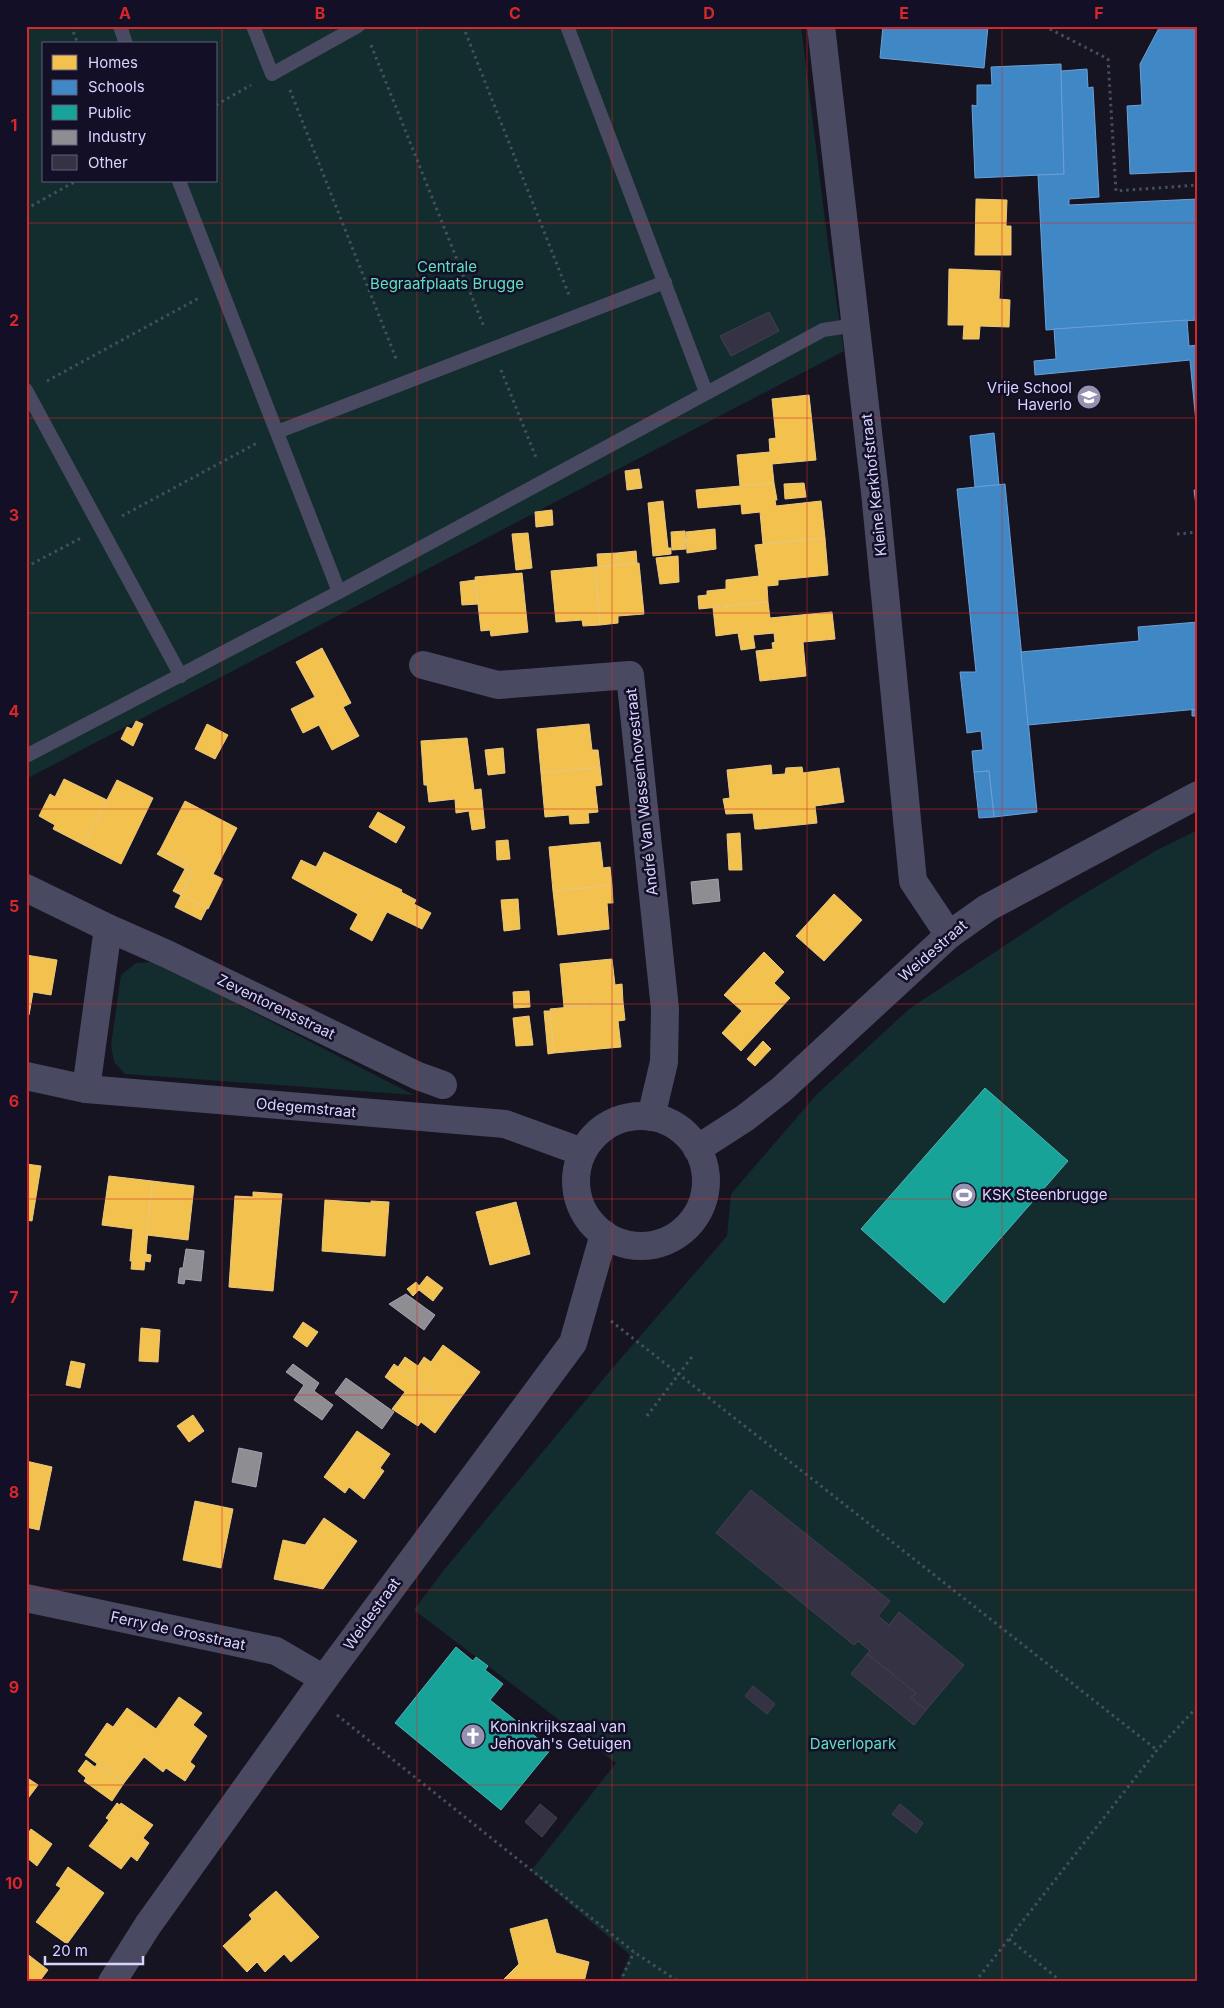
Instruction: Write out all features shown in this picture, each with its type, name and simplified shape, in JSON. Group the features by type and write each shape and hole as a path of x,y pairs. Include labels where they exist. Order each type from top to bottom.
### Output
{"street":[{"name":"Kleine Kerkhofstraat","path":"821,26 875,492 913,881 949,935"},
{"name":"André Van Wassenhovestraat","path":"423,665 498,686 630,675 665,1009 664,1062 652,1116"},
{"name":"Weidestraat","path":"697,1149 746,1118 782,1089 949,935 987,908 1198,794"},
{"name":"Zeventorensstraat","path":"26,888 418,1076 443,1085"},
{"path":"86,1089 108,928"},
{"name":"Odegemstraat","path":"26,1076 86,1089 505,1124 582,1152"},
{"path":"652,1116 683,1131 697,1149 706,1176 704,1199 700,1211 686,1229 667,1241 654,1246 631,1246 609,1239 591,1224 580,1204 576,1173 582,1152 599,1131 628,1117 652,1116"},
{"name":"Weidestraat","path":"112,1982 148,1925 318,1688 573,1343 604,1234"},
{"name":"Ferry de Grosstraat","path":"26,1598 276,1651 318,1688"}],"lane":[{"path":"120,26 125,42"},
{"path":"253,26 277,71 358,26"},
{"path":"567,26 706,392"},
{"path":"179,182 339,592"},
{"path":"277,432 665,282"},
{"path":"26,756 339,592 823,330 856,325"},
{"path":"27,391 181,676"}],"path":[{"path":"71,26 77,42"},
{"path":"463,26 576,316"},
{"path":"1044,26 1108,58 1116,191 1198,185"},
{"path":"370,45 545,481"},
{"path":"218,104 277,71 405,383"},
{"path":"26,209 74,182"},
{"path":"27,391 220,287"},
{"path":"26,567 277,432"},
{"path":"1177,534 1198,532"},
{"path":"585,1300 1157,1750"},
{"path":"647,1416 680,1375 694,1354"},
{"path":"318,1688 336,1714 634,1952 679,1982"},
{"path":"975,1982 1157,1750 1198,1706"},
{"path":"1009,1939 1062,1982"},
{"path":"620,1982 634,1952"}],"green space":[{"name":"Centrale Begraafplaats Brugge","path":"26,26 801,26 828,244 844,351 26,779"},
{"name":"Daverlopark","path":"1198,830 1198,1982 619,1982 630,1955 531,1871 616,1763 414,1610 443,1571 616,1364 727,1236 731,1194 816,1095 909,1009 1069,903 1157,850"},
{"path":"155,962 414,1095 125,1074 114,1062 111,1045 121,975 136,963"}],"building: Homes":[{"path":"976,199 1007,200 1006,226 1011,226 1011,255 975,255"},
{"path":"949,269 1000,271 999,299 1010,300 1009,327 980,326 979,339 963,339 964,325 948,325"},
{"path":"809,395 816,460 772,464 774,483 740,486 737,455 770,452 769,439 776,438 772,399"},
{"path":"639,469 642,488 627,490 625,471"},
{"path":"774,483 777,500 775,500 776,506 821,501 825,538 763,544 760,512 742,514 741,504 698,508 696,490"},
{"path":"804,483 806,497 785,499 784,484"},
{"path":"663,501 668,548 671,548 671,554 653,556 648,503"},
{"path":"552,510 553,525 536,527 535,512"},
{"path":"715,529 716,549 687,553 686,532"},
{"path":"685,531 686,549 672,550 671,532"},
{"path":"528,533 532,568 516,570 512,534"},
{"path":"825,538 828,575 778,580 778,585 767,586 768,602 699,609 698,596 707,595 707,591 726,589 726,580 759,576 755,545"},
{"path":"636,551 637,563 618,565 617,553"},
{"path":"617,553 618,565 598,567 597,554"},
{"path":"678,556 679,582 660,584 656,558"},
{"path":"639,563 644,614 618,616 618,623 600,625 595,567"},
{"path":"595,567 600,625 583,626 582,620 556,622 551,571"},
{"path":"522,573 528,632 491,636 490,630 481,631 475,577"},
{"path":"475,580 478,604 462,605 460,582"},
{"path":"768,602 770,618 832,612 835,639 803,642 806,676 760,681 756,651 773,649 772,643 775,642 774,633 753,635 755,648 741,650 738,633 716,636 713,608"},
{"path":"322,648 351,703 343,707 359,736 332,750 319,725 303,733 291,709 315,697 296,662"},
{"path":"136,721 143,724 133,746 121,739 127,727 132,729"},
{"path":"207,724 228,735 215,759 195,749"},
{"path":"589,724 592,750 598,750 600,767 541,773 537,729"},
{"path":"467,738 474,790 481,789 485,828 472,830 469,811 456,813 455,799 429,802 427,785 424,785 421,741"},
{"path":"503,748 505,773 488,775 485,750"},
{"path":"771,765 772,775 785,774 786,768 802,767 803,773 839,768 844,802 815,806 817,823 760,829 755,829 753,813 726,814 723,799 730,798 727,770"},
{"path":"600,767 602,785 595,786 598,812 588,813 589,823 570,824 569,815 545,817 541,773"},
{"path":"64,779 107,800 84,845 53,829 55,825 39,816 50,794 55,797"},
{"path":"117,780 153,798 121,864 84,845"},
{"path":"185,801 237,828 213,874 223,879 208,909 181,895 192,872 185,869 187,864 160,850"},
{"path":"378,812 405,827 396,843 369,827"},
{"path":"740,833 742,870 729,870 727,834"},
{"path":"508,840 510,859 497,860 496,841"},
{"path":"600,842 603,868 610,867 612,885 553,891 549,847"},
{"path":"160,850 187,864 185,869 157,854"},
{"path":"324,852 402,890 401,892 416,900 414,904 431,913 422,929 387,912 372,941 350,929 358,914 292,878 301,860 316,867"},
{"path":"185,869 192,872 181,895 173,891"},
{"path":"612,885 613,903 607,903 609,929 558,935 553,891"},
{"path":"834,894 862,920 824,961 796,936"},
{"path":"181,895 207,908 201,920 175,907"},
{"path":"518,899 520,929 504,931 501,900"},
{"path":"764,952 784,972 774,983 790,998 741,1051 722,1033 742,1011 724,995"},
{"path":"26,955 57,960 51,995 33,992 29,1015 26,1014"},
{"path":"612,959 615,985 622,984 623,1002 564,1007 560,964"},
{"path":"529,991 530,1007 514,1008 513,992"},
{"path":"623,1002 625,1020 618,1021 621,1047 554,1053 550,1009"},
{"path":"544,1011 550,1011 554,1053 548,1054"},
{"path":"529,1016 533,1045 516,1046 513,1018"},
{"path":"763,1041 771,1049 755,1066 747,1059"},
{"path":"26,1164 41,1166 32,1221 26,1220"},
{"path":"109,1176 152,1181 146,1254 151,1255 150,1262 145,1261 144,1270 131,1269 133,1229 102,1225"},
{"path":"152,1181 194,1186 188,1240 147,1235"},
{"path":"253,1192 282,1194 273,1291 229,1287 235,1196 253,1197"},
{"path":"325,1200 371,1203 371,1201 389,1202 385,1256 322,1251"},
{"path":"516,1202 530,1254 490,1265 476,1212"},
{"path":"427,1276 443,1288 433,1301 419,1290 413,1296 407,1289 416,1282 419,1286"},
{"path":"303,1322 318,1332 307,1347 293,1337"},
{"path":"141,1328 160,1330 158,1362 139,1361"},
{"path":"443,1345 480,1372 453,1408 398,1367 405,1357 418,1366 424,1357 431,1362"},
{"path":"71,1361 85,1364 80,1388 66,1385"},
{"path":"394,1364 453,1408 435,1433 421,1422 418,1426 392,1409 405,1392 385,1377"},
{"path":"193,1415 204,1431 189,1442 177,1426"},
{"path":"357,1431 390,1454 380,1468 384,1471 364,1499 349,1487 345,1493 324,1477"},
{"path":"26,1461 52,1467 39,1530 26,1527"},
{"path":"195,1501 233,1509 221,1568 183,1560"},
{"path":"324,1518 357,1541 323,1589 274,1579 283,1540 305,1545"},
{"path":"179,1697 202,1713 193,1725 207,1736 190,1762 195,1766 185,1781 166,1768 163,1772 144,1757 124,1783 85,1755 107,1723 113,1727 127,1708 156,1729"},
{"path":"86,1760 95,1767 97,1764 124,1783 112,1801 84,1781 86,1778 78,1771"},
{"path":"26,1777 38,1785 26,1801"},
{"path":"117,1803 120,1805 121,1803 153,1825 143,1838 149,1843 137,1861 131,1856 121,1869 89,1846 109,1820 106,1818"},
{"path":"31,1829 52,1844 37,1866 26,1857 26,1836"},
{"path":"68,1867 104,1893 67,1944 36,1922 61,1888 56,1885"},
{"path":"276,1891 319,1937 291,1962 284,1954 265,1972 257,1962 247,1972 223,1946 252,1919 249,1915"},
{"path":"547,1919 556,1953 589,1962 584,1982 501,1982 519,1964 510,1929"},
{"path":"26,1953 48,1970 39,1982 26,1981"}],"building: Schools":[{"path":"883,26 988,26 984,68 880,58"},
{"path":"1160,26 1198,26 1198,171 1130,174 1127,106 1142,105 1140,64"},
{"path":"1061,64 1064,174 975,178 972,105 977,106 977,85 992,85 991,67"},
{"path":"1087,69 1088,88 1093,87 1099,197 1069,199 1069,205 1198,199 1198,320 1046,330 1038,175 1064,174 1061,71"},
{"path":"1187,320 1189,346 1198,345 1198,443 1190,360 1035,375 1034,361 1056,359 1054,329"},
{"path":"994,433 999,485 975,487 970,436"},
{"path":"1005,484 1037,812 994,817 989,771 974,772 972,751 983,750 981,731 967,733 960,672 976,672 957,489"},
{"path":"1194,490 1198,490 1198,521"},
{"path":"1198,622 1198,709 1028,725 1021,652 1139,641 1138,627"},
{"path":"1198,709 1198,716 1192,716 1192,710"},
{"path":"989,771 994,817 979,818 974,772"}],"building: Public":[{"name":"KSK Steenbrugge","path":"985,1088 1068,1161 944,1303 861,1229"},
{"name":"Koninkrijkszaal van Jehovah's Getuigen","path":"456,1647 473,1661 476,1657 488,1666 485,1670 503,1684 490,1700 551,1749 501,1810 395,1723"}],"building: Industry":[{"path":"718,879 720,901 693,904 691,882"},
{"path":"186,1249 204,1251 201,1281 185,1279 184,1284 178,1283"},
{"path":"406,1294 435,1315 424,1330 389,1304"},
{"path":"293,1364 319,1383 314,1391 333,1405 322,1420 294,1400 304,1385 286,1372"},
{"path":"346,1378 394,1412 382,1429 335,1393"},
{"path":"239,1448 262,1453 256,1487 232,1482"}],"building: Other":[{"path":"769,312 779,331 731,356 720,336"},
{"path":"751,1490 890,1601 878,1616 889,1625 899,1612 964,1665 926,1710 911,1698 916,1693 867,1654 870,1651 858,1641 854,1645 716,1533"},
{"path":"867,1654 916,1693 911,1698 926,1710 914,1725 851,1674"},
{"path":"753,1686 775,1704 767,1714 745,1696"},
{"path":"540,1804 557,1818 542,1837 525,1822"},
{"path":"900,1804 923,1823 916,1833 892,1814"}],"place":[{"name":"Vrije School Haverlo","path":"1089,397"},
{"name":"KSK Steenbrugge","path":"964,1195"},
{"name":"Koninkrijkszaal van Jehovah's Getuigen","path":"473,1736"}]}
